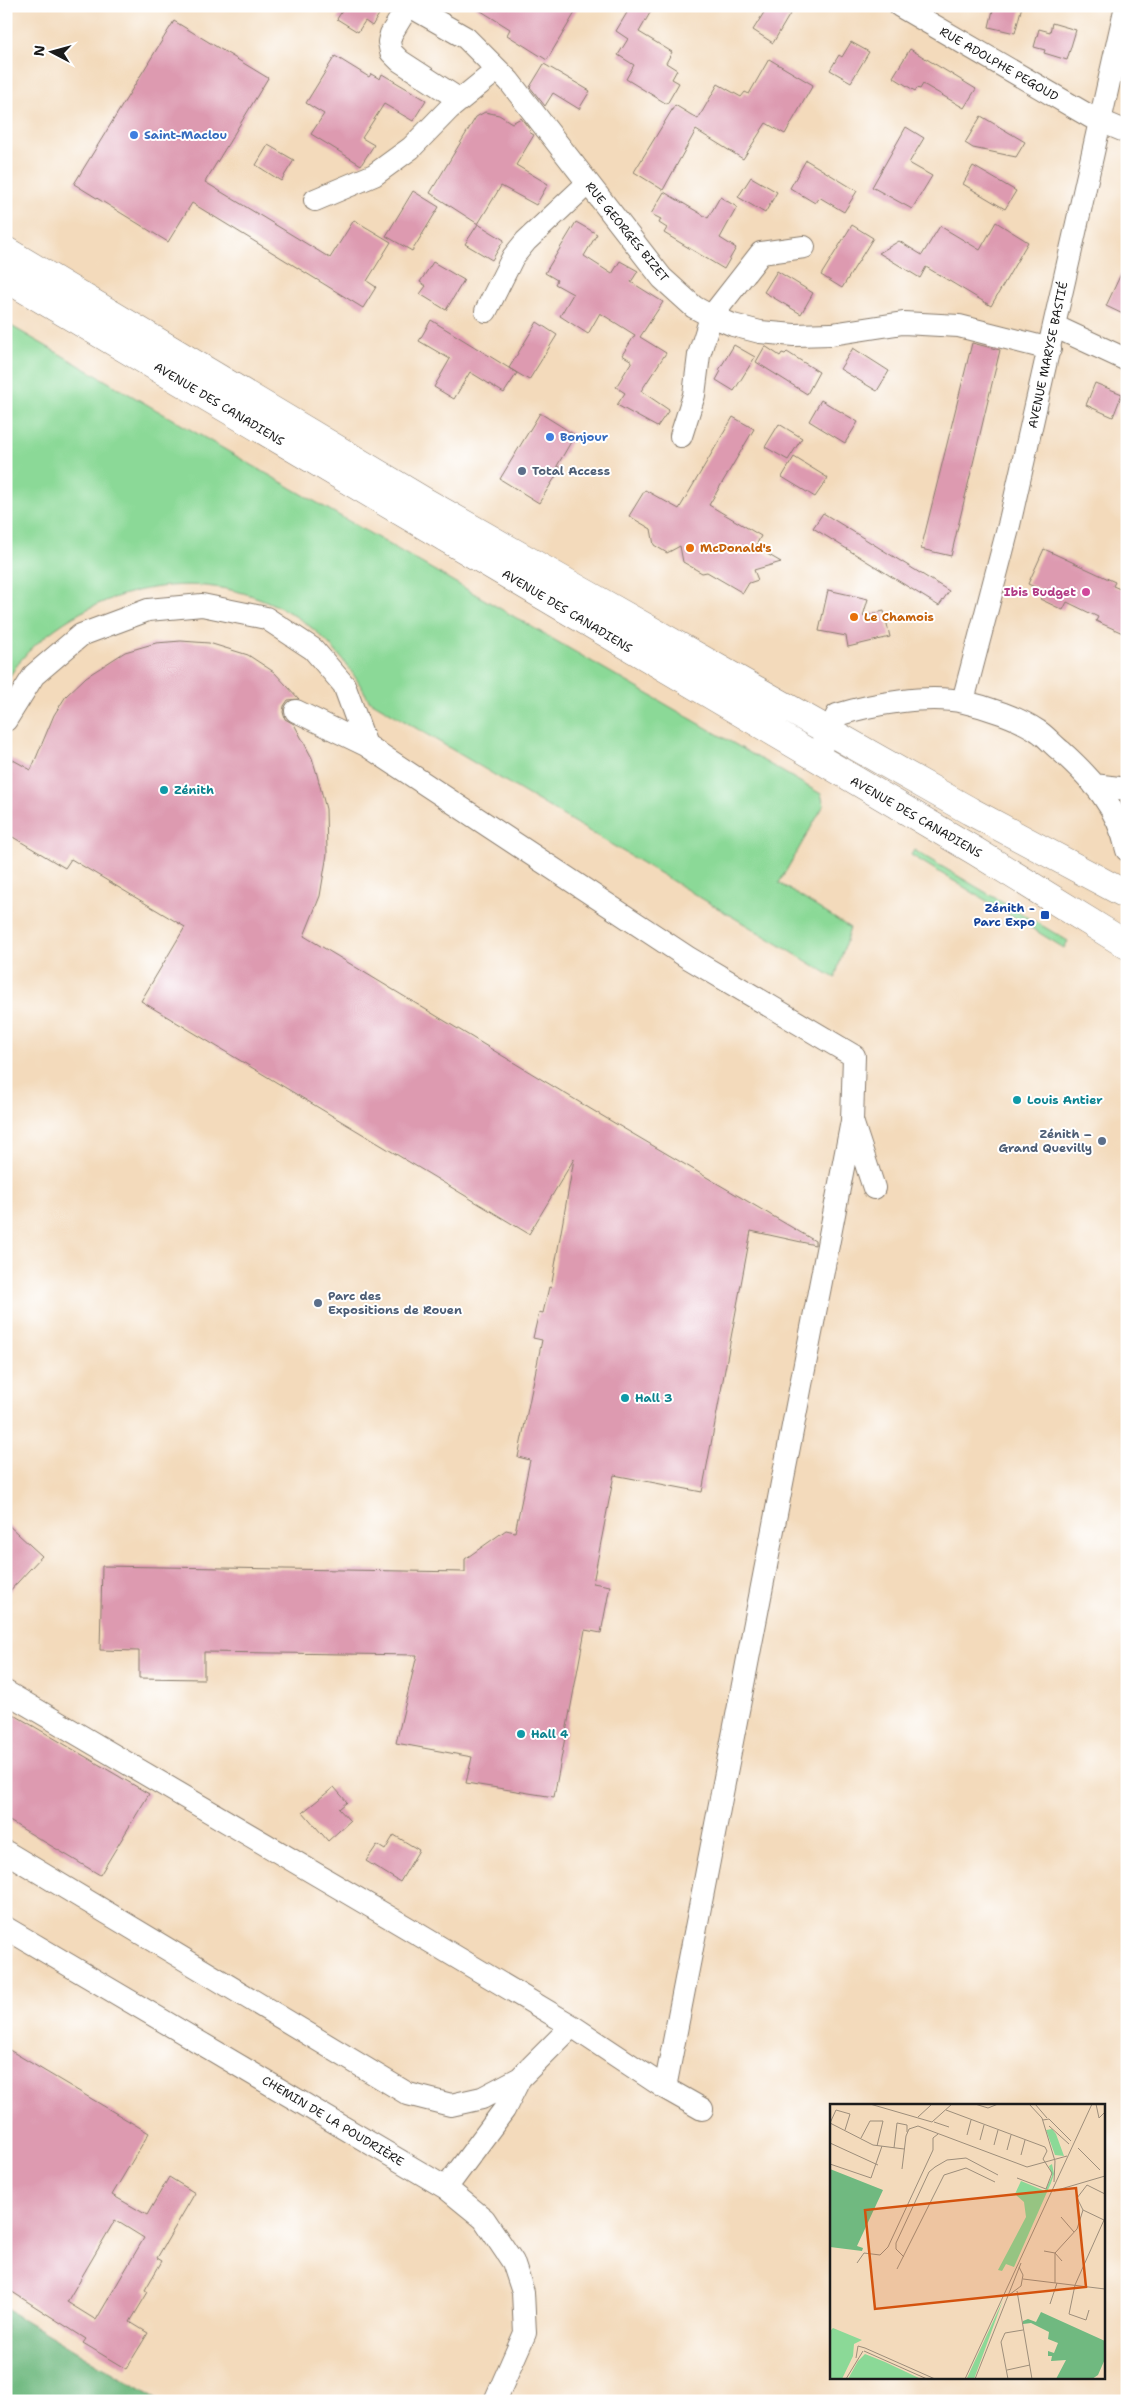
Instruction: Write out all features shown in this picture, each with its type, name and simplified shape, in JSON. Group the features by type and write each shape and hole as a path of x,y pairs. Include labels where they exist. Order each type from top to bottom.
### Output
{"main road":[{"name":"AVENUE DES CANADIENS","path":"6,252 422,500 829,731 1127,895"},
{"name":"AVENUE DES CANADIENS","path":"6,278 975,851 1127,945"}],"street":[{"name":"RUE GEORGES BIZET","path":"409,6 466,38 509,81 662,278 694,307 711,317 760,332 794,335 832,334 904,323 959,326 1050,349"},
{"path":"409,6 391,34 389,42 391,52 400,61 460,100"},
{"name":"RUE ADOLPHE PEGOUD","path":"900,6 1099,122 1127,132"},
{"name":"AVENUE MARYSE BASTIÉ","path":"962,701 992,594 1050,349 1126,6"},
{"path":"314,200 374,175 411,148 460,100 497,70"},
{"path":"486,311 513,257 526,241 588,184"},
{"path":"680,436 694,396 699,355 711,317 761,253 804,247"},
{"path":"1054,326 1127,360"},
{"path":"6,720 34,675 81,635 148,610 202,605 266,618 313,649 344,685 366,745"},
{"path":"816,758 837,715 879,704 921,700 962,701 995,711 1038,731 1079,767 1108,800 1124,825 1127,850"},
{"path":"296,711 366,745 687,957 854,1056 852,1121 665,2088"},
{"path":"1094,785 1127,789"},
{"path":"852,1121 874,1188"},
{"path":"6,1692 572,2026 665,2088 702,2110"},
{"path":"6,1852 408,2094 451,2105 482,2098 520,2078 572,2026"},
{"name":"CHEMIN DE LA POUDRIÈRE","path":"6,1928 446,2188 484,2219 513,2262 523,2292 526,2333 495,2401"},
{"path":"446,2188 504,2110 520,2078"}],"green space":[{"path":"6,323 821,794 824,805 779,883 850,928 835,978 369,700 349,668 324,639 304,622 270,603 234,591 197,585 160,587 124,595 89,608 56,628 27,653 6,681"},
{"path":"914,850 1068,941 1064,948 911,855"},
{"path":"6,2309 159,2401 6,2401"}],"building":[{"path":"341,6 384,6 372,26 365,21 358,32 337,19 344,8"},
{"path":"473,6 579,6 547,60 507,35 510,29"},
{"path":"631,6 654,6 639,32 672,52 666,63 677,70 672,79 679,83 667,104 626,79 634,65 618,55 628,39 616,31"},
{"path":"768,6 776,6 790,14 773,43 753,30"},
{"path":"994,6 1022,6 1015,33 989,27"},
{"path":"174,21 268,78 205,182 330,258 354,220 391,242 367,281 376,287 363,308 192,203 168,242 74,184"},
{"path":"1052,23 1076,30 1067,60 1044,53 1045,50 1034,47 1039,29 1050,32"},
{"path":"851,42 869,52 851,82 830,70 839,55 842,57"},
{"path":"910,49 976,89 964,108 923,84 920,89 917,88 915,91 893,77"},
{"path":"335,56 369,77 371,74 380,79 382,74 426,100 413,121 384,104 362,138 374,145 361,165 311,134 324,114 306,103"},
{"path":"769,59 813,85 785,134 766,123 743,159 696,130 663,190 634,172 675,105 698,119 718,84 741,97 745,92 749,94"},
{"path":"544,64 590,91 579,109 553,93 545,106 530,87"},
{"path":"485,112 499,115 512,123 521,118 530,130 529,132 534,135 516,165 548,184 536,205 501,186 478,224 430,193 476,117"},
{"path":"981,116 1025,142 1016,157 973,148 965,143"},
{"path":"906,127 924,138 909,163 932,176 912,209 872,187"},
{"path":"268,145 294,160 281,181 256,165"},
{"path":"806,160 857,191 844,212 819,197 815,203 790,188"},
{"path":"973,166 1016,191 1005,209 963,184"},
{"path":"751,177 777,192 765,213 738,197"},
{"path":"413,191 439,207 412,251 386,236"},
{"path":"664,192 708,218 720,197 737,207 720,238 736,248 724,269 664,233 667,228 659,223 661,219 651,214"},
{"path":"576,222 597,234 584,256 612,274 620,261 638,271 631,282 663,302 640,337 666,353 641,391 669,410 657,427 617,405 625,393 616,387 632,361 622,355 635,335 600,313 588,334 560,316 573,294 555,284 557,280 545,273"},
{"path":"996,222 1028,242 991,306 926,267 920,278 879,253 899,241 922,255 940,226 980,250"},
{"path":"478,224 504,240 492,260 465,244"},
{"path":"852,225 873,238 842,288 821,275"},
{"path":"1127,261 1127,316 1106,306"},
{"path":"433,262 464,280 446,310 420,294 426,286 420,282"},
{"path":"777,271 813,293 801,314 764,292"},
{"path":"431,320 517,373 504,393 470,372 454,399 434,387 450,359 419,341"},
{"path":"537,322 557,335 529,380 509,368"},
{"path":"972,343 1000,350 951,556 921,549"},
{"path":"734,345 755,357 734,391 716,380 721,371 719,370"},
{"path":"765,346 780,356 782,353 785,354 787,352 819,372 807,394 756,362"},
{"path":"853,348 889,371 877,391 840,369"},
{"path":"1095,383 1122,394 1113,417 1086,405"},
{"path":"821,400 858,422 845,443 809,421"},
{"path":"540,413 575,435 557,466 561,468 539,503 500,479"},
{"path":"733,417 754,429 709,505 761,536 755,547 781,562 754,570 758,580 749,583 743,593 707,572 702,573 683,562 680,546 667,553 654,545 651,529 629,516 645,490 679,509"},
{"path":"779,424 802,438 788,460 765,447"},
{"path":"794,457 828,478 815,497 782,477"},
{"path":"823,513 949,591 939,606 813,528"},
{"path":"1044,549 1115,582 1113,586 1127,592 1127,635 1096,621 1098,617 1067,602 1063,610 1040,599 1044,591 1028,584"},
{"name":"Le Chamois","path":"828,590 868,599 863,616 884,611 890,637 848,647 846,636 819,631"},
{"path":"181,641 209,643 248,655 274,672 299,699 288,700 283,712 285,719 294,724 312,758 326,809 327,854 320,896 304,936 594,1111 815,1241 815,1245 751,1231 702,1492 614,1475 593,1583 610,1586 601,1633 585,1630 554,1797 466,1783 472,1757 396,1743 417,1655 204,1652 204,1679 139,1678 139,1651 100,1650 102,1566 465,1572 465,1559 506,1530 515,1532 530,1460 518,1457 542,1340 533,1338 539,1312 543,1313 549,1287 551,1288 574,1159 529,1234 141,1001 185,927 71,859 65,868 6,833 6,756 31,770 54,715 66,696 86,677 125,652 156,643"},
{"path":"6,1523 42,1556 6,1595"},
{"path":"6,1710 149,1794 100,1875 6,1819"},
{"path":"334,1787 347,1802 339,1809 350,1821 328,1841 303,1812"},
{"path":"394,1835 419,1850 400,1882 366,1861 377,1845 385,1850"},
{"path":"6,2048 149,2133 112,2195 147,2215 169,2177 195,2193 157,2258 162,2261 145,2290 148,2292 130,2322 148,2333 126,2369 83,2343 86,2339 6,2288","holes":["115,2220 144,2238 96,2320 67,2302"]}],"place":[{"name":"Saint-Maclou","path":"134,135"},
{"name":"Bonjour","path":"550,437"},
{"name":"Total Access","path":"522,471"},
{"name":"McDonald's","path":"690,548"},
{"name":"Ibis Budget","path":"1086,592"},
{"name":"Le Chamois","path":"854,617"},
{"name":"Zénith","path":"164,790"},
{"name":"Zénith - Parc Expo","path":"1045,915"},
{"name":"Louis Antier","path":"1017,1100"},
{"name":"Zénith – Grand Quevilly","path":"1102,1141"},
{"name":"Parc des Expositions de Rouen","path":"318,1303"},
{"name":"Hall 3","path":"625,1398"},
{"name":"Hall 4","path":"521,1734"}]}
